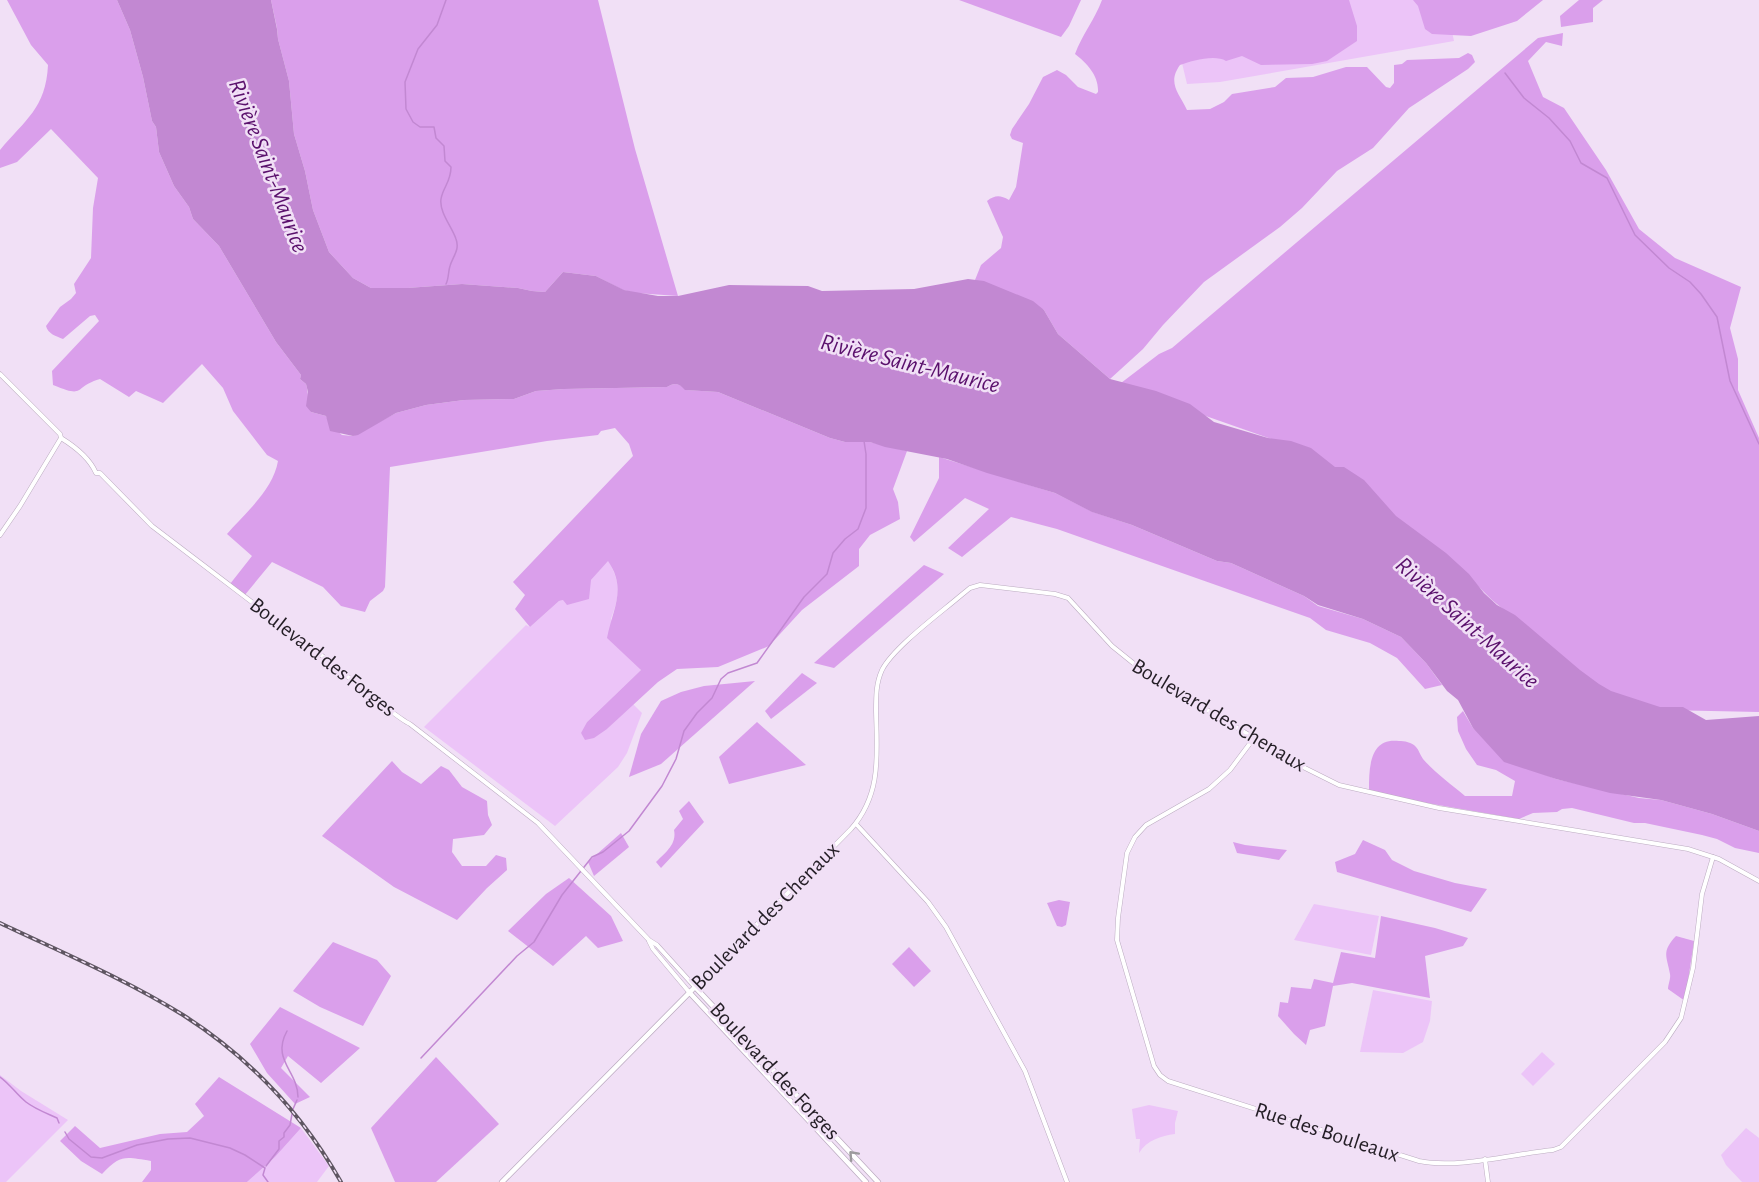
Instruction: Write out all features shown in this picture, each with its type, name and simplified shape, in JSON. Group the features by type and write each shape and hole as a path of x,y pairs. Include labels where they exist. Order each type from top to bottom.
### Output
{"main road":[{"name":"Boulevard des Chenaux","path":"502,1182 695,987"},
{"name":"Boulevard des Forges","path":"695,987 872,1181"},
{"name":"Boulevard des Forges","path":"689,992 872,1181"}],"street":[{"name":"Boulevard des Forges","path":"0,374 152,526 286,628 290,635 296,636 526,813 546,831 649,940 657,945 695,987"},
{"path":"0,535 62,438"},
{"name":"Boulevard des Chenaux","path":"695,987 856,824 867,807 875,784 876,691 883,669 896,652 959,597 978,585 1006,587 1066,597 1136,667 1322,778 1353,789 1439,808 1679,847 1713,857 1759,881"},
{"name":"Rue des Bouleaux","path":"1254,738 1230,770 1209,789 1146,825 1135,837 1127,853 1118,918 1118,940 1155,1069 1162,1078 1168,1081 1411,1159 1440,1164 1552,1150 1563,1146 1665,1042 1681,1018 1694,962 1701,902 1713,857"},
{"path":"856,824 926,900 944,924 1025,1071 1067,1182"},
{"name":"Boulevard des Forges","path":"649,940 653,949 689,992"},
{"path":"1485,1159 1488,1182"}],"shaded area":[{"path":"7,0 117,0 130,30 143,77 152,121 156,127 159,152 174,186 189,207 193,219 219,246 276,342 301,375 300,379 306,384 311,412 326,416 330,425 342,435 353,436 396,413 426,405 464,400 514,399 536,391 667,387 677,384 686,390 718,392 830,438 845,442 870,442 907,451 893,489 898,502 900,519 870,535 859,549 859,566 802,610 769,646 718,667 677,669 658,682 607,729 594,738 585,740 581,733 587,722 641,670 607,638 618,590 614,571 608,561 591,580 589,599 567,605 563,600 559,601 530,627 515,609 525,595 513,582 633,456 629,444 615,428 601,431 598,435 547,441 390,467 385,587 370,601 365,612 341,606 323,587 272,562 244,596 230,584 252,556 227,534 265,491 271,482 278,461 267,455 233,411 223,388 202,364 163,403 136,391 129,397 100,379 75,391 53,385 52,371 99,321 95,315 90,316 63,339 50,333 46,326 60,307 76,293 74,284 91,258 93,208 98,178 51,129 17,162 0,168 0,150 39,103 48,65 31,45"},
{"path":"271,0 598,0 635,149 678,296 636,293 623,290 596,276 563,272 545,292 462,284 371,288 353,278 329,252 313,210 294,134 289,81"},
{"path":"959,0 1081,0 1069,26 1061,37"},
{"path":"1102,0 1349,0 1357,26 1357,41 1327,61 1312,64 1261,65 1242,56 1226,61 1216,58 1203,59 1180,65 1174,77 1174,83 1187,110 1210,109 1224,102 1232,94 1275,87 1286,78 1313,77 1346,67 1367,67 1386,87 1390,88 1394,83 1394,65 1402,64 1407,60 1459,58 1468,53 1472,55 1475,62 1409,108 1373,148 1337,171 1302,208 1280,227 1204,282 1143,349 1110,379 1058,334 1044,310 975,280 981,265 1001,248 1003,237 987,201 998,196 1009,200 1016,187 1023,143 1012,139 1010,135 1043,77 1057,70 1078,87 1096,94 1098,92 1097,81 1091,70 1075,54"},
{"path":"1167,0 1455,0 1448,13 1454,41 1220,82 1187,84"},
{"path":"1413,0 1543,0 1517,21 1471,36 1432,34 1425,29 1418,6"},
{"path":"1579,0 1603,0 1593,8 1593,22 1561,27 1560,16"},
{"path":"1563,33 1562,46 1546,42 1528,61 1543,97 1564,108 1606,170 1639,229 1675,258 1741,287 1730,328 1738,359 1738,390 1759,438 1759,712 1663,710 1604,691 1492,600 1457,565 1283,443 1183,408 1121,383 1159,354 1172,348 1538,38"},
{"path":"939,457 1055,493 1093,512 1132,525 1217,561 1231,563 1304,596 1318,606 1363,619 1401,637 1426,663 1442,685 1425,689 1397,658 1370,643 1326,630 1310,618 1057,529 1011,517 962,557 948,548 989,509 965,498 914,542 910,537 939,478"},
{"path":"608,560 618,589 611,619 641,670 587,722 581,734 607,729 633,704 642,713 627,753 618,767 555,826 424,727 526,625 530,627 559,601 591,580"},
{"path":"924,565 944,574 834,668 814,663"},
{"path":"802,673 817,683 771,719 765,711"},
{"path":"755,681 661,764 629,777 641,734 661,701 681,692 704,686"},
{"path":"1463,711 1473,728 1533,770 1556,779 1639,798 1661,800 1712,814 1759,831 1759,853 1735,848 1702,835 1645,823 1634,823 1572,808 1557,812 1533,813 1519,819 1369,793 1370,766 1376,750 1381,744 1399,741 1414,745 1423,759 1438,774 1465,796 1512,796 1515,781 1496,770 1477,765 1466,749 1458,731 1457,717"},
{"path":"757,722 806,765 729,784 719,757"},
{"path":"392,761 402,772 421,784 441,766 449,770 462,787 487,801 488,815 492,825 484,835 453,839 452,852 462,866 486,866 496,855 506,858 507,870 457,920 394,887 322,836"},
{"path":"689,801 704,822 661,868 656,862 672,844 674,830 683,819 679,811"},
{"path":"621,833 629,847 594,876 588,862"},
{"path":"1363,840 1385,850 1392,860 1414,871 1455,883 1487,889 1471,912 1337,872 1335,862 1355,854"},
{"path":"1233,842 1287,850 1279,860 1237,853"},
{"path":"569,878 611,916 623,941 598,948 586,936 553,966 508,931 546,894"},
{"path":"1059,900 1070,902 1066,925 1062,927 1057,926 1047,903"},
{"path":"1314,904 1379,916 1371,955 1294,940"},
{"path":"1381,916 1468,938 1463,946 1425,956 1430,998 1352,983 1333,986 1325,1026 1310,1030 1306,1045 1278,1016 1280,1002 1288,1003 1291,987 1311,989 1314,979 1333,983 1341,952 1375,958"},
{"path":"1676,936 1694,941 1685,1001 1668,989 1670,976 1667,950"},
{"path":"333,942 377,960 391,976 363,1026 320,1007 293,991"},
{"path":"909,947 931,971 914,987 892,964"},
{"path":"1373,990 1432,1001 1430,1021 1423,1042 1403,1053 1360,1052"},
{"path":"280,1007 360,1048 321,1083 288,1056 281,1068 310,1097 295,1104 267,1073 250,1044"},
{"path":"1542,1052 1555,1064 1533,1086 1521,1074"},
{"path":"436,1057 499,1124 436,1182 395,1182 371,1128"},
{"path":"0,1075 68,1120 6,1182 0,1182"},
{"path":"219,1077 301,1128 275,1157 247,1182 142,1182 151,1170 151,1161 129,1158 119,1160 102,1174 81,1161 60,1141 75,1126 100,1148 160,1134 187,1132 204,1116 195,1104"},
{"path":"1149,1105 1178,1111 1175,1134 1155,1139 1139,1153 1140,1139 1136,1139 1132,1109"},
{"path":"301,1128 329,1166 317,1182 247,1182 275,1157"},
{"path":"1746,1128 1759,1138 1759,1182 1742,1182 1726,1165 1721,1155"}],"water":[{"name":"Rivière Saint-Maurice","path":"117,0 271,0 289,81 294,134 313,210 329,252 353,278 371,288 462,284 545,292 563,272 596,276 624,290 658,296 678,296 729,285 808,286 822,291 914,289 968,279 984,281 1033,301 1044,310 1058,334 1110,379 1156,391 1190,404 1214,422 1311,448 1335,467 1344,467 1364,480 1396,516 1446,553 1497,605 1515,615 1580,670 1611,691 1660,707 1683,707 1706,720 1759,716 1759,831 1712,814 1661,800 1610,793 1504,762 1473,728 1458,700 1447,691 1426,663 1401,637 1363,619 1318,605 1304,596 1231,563 1217,561 1132,525 1092,512 1055,493 947,459 870,442 845,442 830,438 718,392 685,390 675,384 667,387 536,391 514,399 464,400 426,405 396,413 353,436 330,431 326,416 311,412 306,406 308,392 306,384 300,379 301,375 276,342 219,246 193,219 189,207 174,186 159,152 156,127 152,121 143,77 130,30"}],"waterway":[{"path":"446,0 437,25 418,49 405,82 406,109 413,122 420,127 434,127 436,138 444,146 445,161 451,167 441,204 457,246 446,284"},
{"path":"1505,73 1524,98 1549,118 1570,141 1581,163 1607,178 1635,235 1669,268 1690,282 1717,317 1730,381 1759,444"},
{"path":"421,1058 517,956 534,942 562,895 592,857 603,852 629,831 662,786 676,759 684,731 712,698 721,679 728,673 757,663 804,597 827,574 833,553 858,529 866,508 864,441"},
{"path":"287,1031 283,1041 283,1058 294,1080 298,1097"},
{"path":"0,1077 26,1102 57,1118 59,1123"},
{"path":"293,1109 297,1100"},
{"path":"266,1166 279,1149 279,1141 284,1137 290,1125 292,1114"},
{"path":"65,1132 69,1139 91,1157 102,1158 137,1145 168,1139 190,1138 230,1148 245,1155 265,1168 263,1175 268,1182"}],"railway":[{"path":"0,923 93,966 183,1015 207,1031 252,1069 292,1111 326,1157 341,1182"}]}
